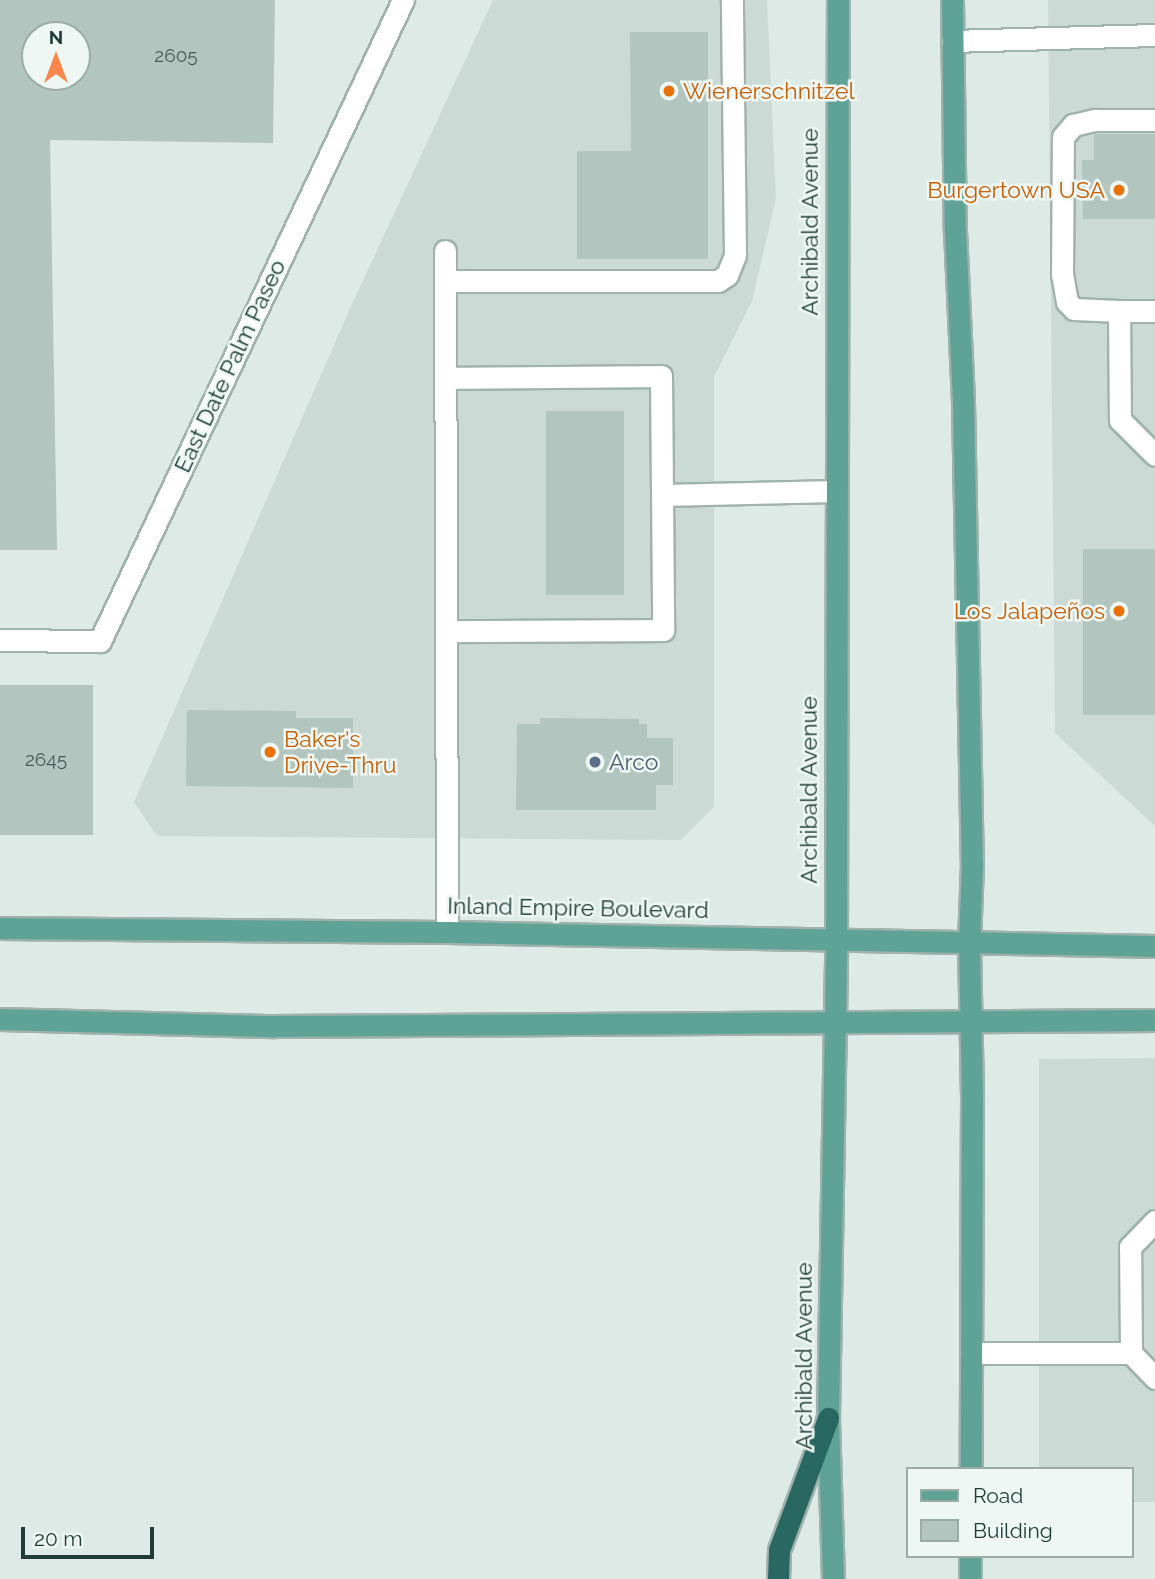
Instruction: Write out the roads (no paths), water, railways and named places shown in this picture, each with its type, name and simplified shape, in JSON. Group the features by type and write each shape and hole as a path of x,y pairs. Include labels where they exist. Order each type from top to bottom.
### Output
{"highway":[{"path":"778,1579 779,1550 828,1418"}],"main road":[{"name":"Archibald Avenue","path":"833,1579 828,1418 835,939 838,0"},
{"path":"952,0 972,864 969,941 971,1467"},
{"name":"Inland Empire Boulevard","path":"0,928 447,932 1155,946"},
{"path":"0,1019 275,1026 1155,1020"},
{"path":"970,1558 970,1579"}],"lane":[{"name":"East Date Palm Paseo","path":"0,640 100,641 403,0"},
{"path":"445,281 718,281 727,275 735,255 732,0"},
{"path":"952,41 1155,35"},
{"path":"1155,120 1095,120 1073,125 1063,137 1062,275 1067,302 1074,309 1155,311"},
{"path":"445,250 447,932"},
{"path":"1119,311 1120,420 1155,455"},
{"path":"445,378 661,376 663,630 446,631"},
{"path":"662,495 835,491"},
{"path":"1155,1221 1130,1247 1131,1353 1155,1378"},
{"path":"971,1353 1131,1353"}],"place":[{"name":"Wienerschnitzel","path":"669,91"},
{"name":"Burgertown USA","path":"1119,190"},
{"name":"Los Jalapeños","path":"1119,611"},
{"name":"Baker's Drive-Thru","path":"270,752"},
{"name":"Arco","path":"595,762"}]}
